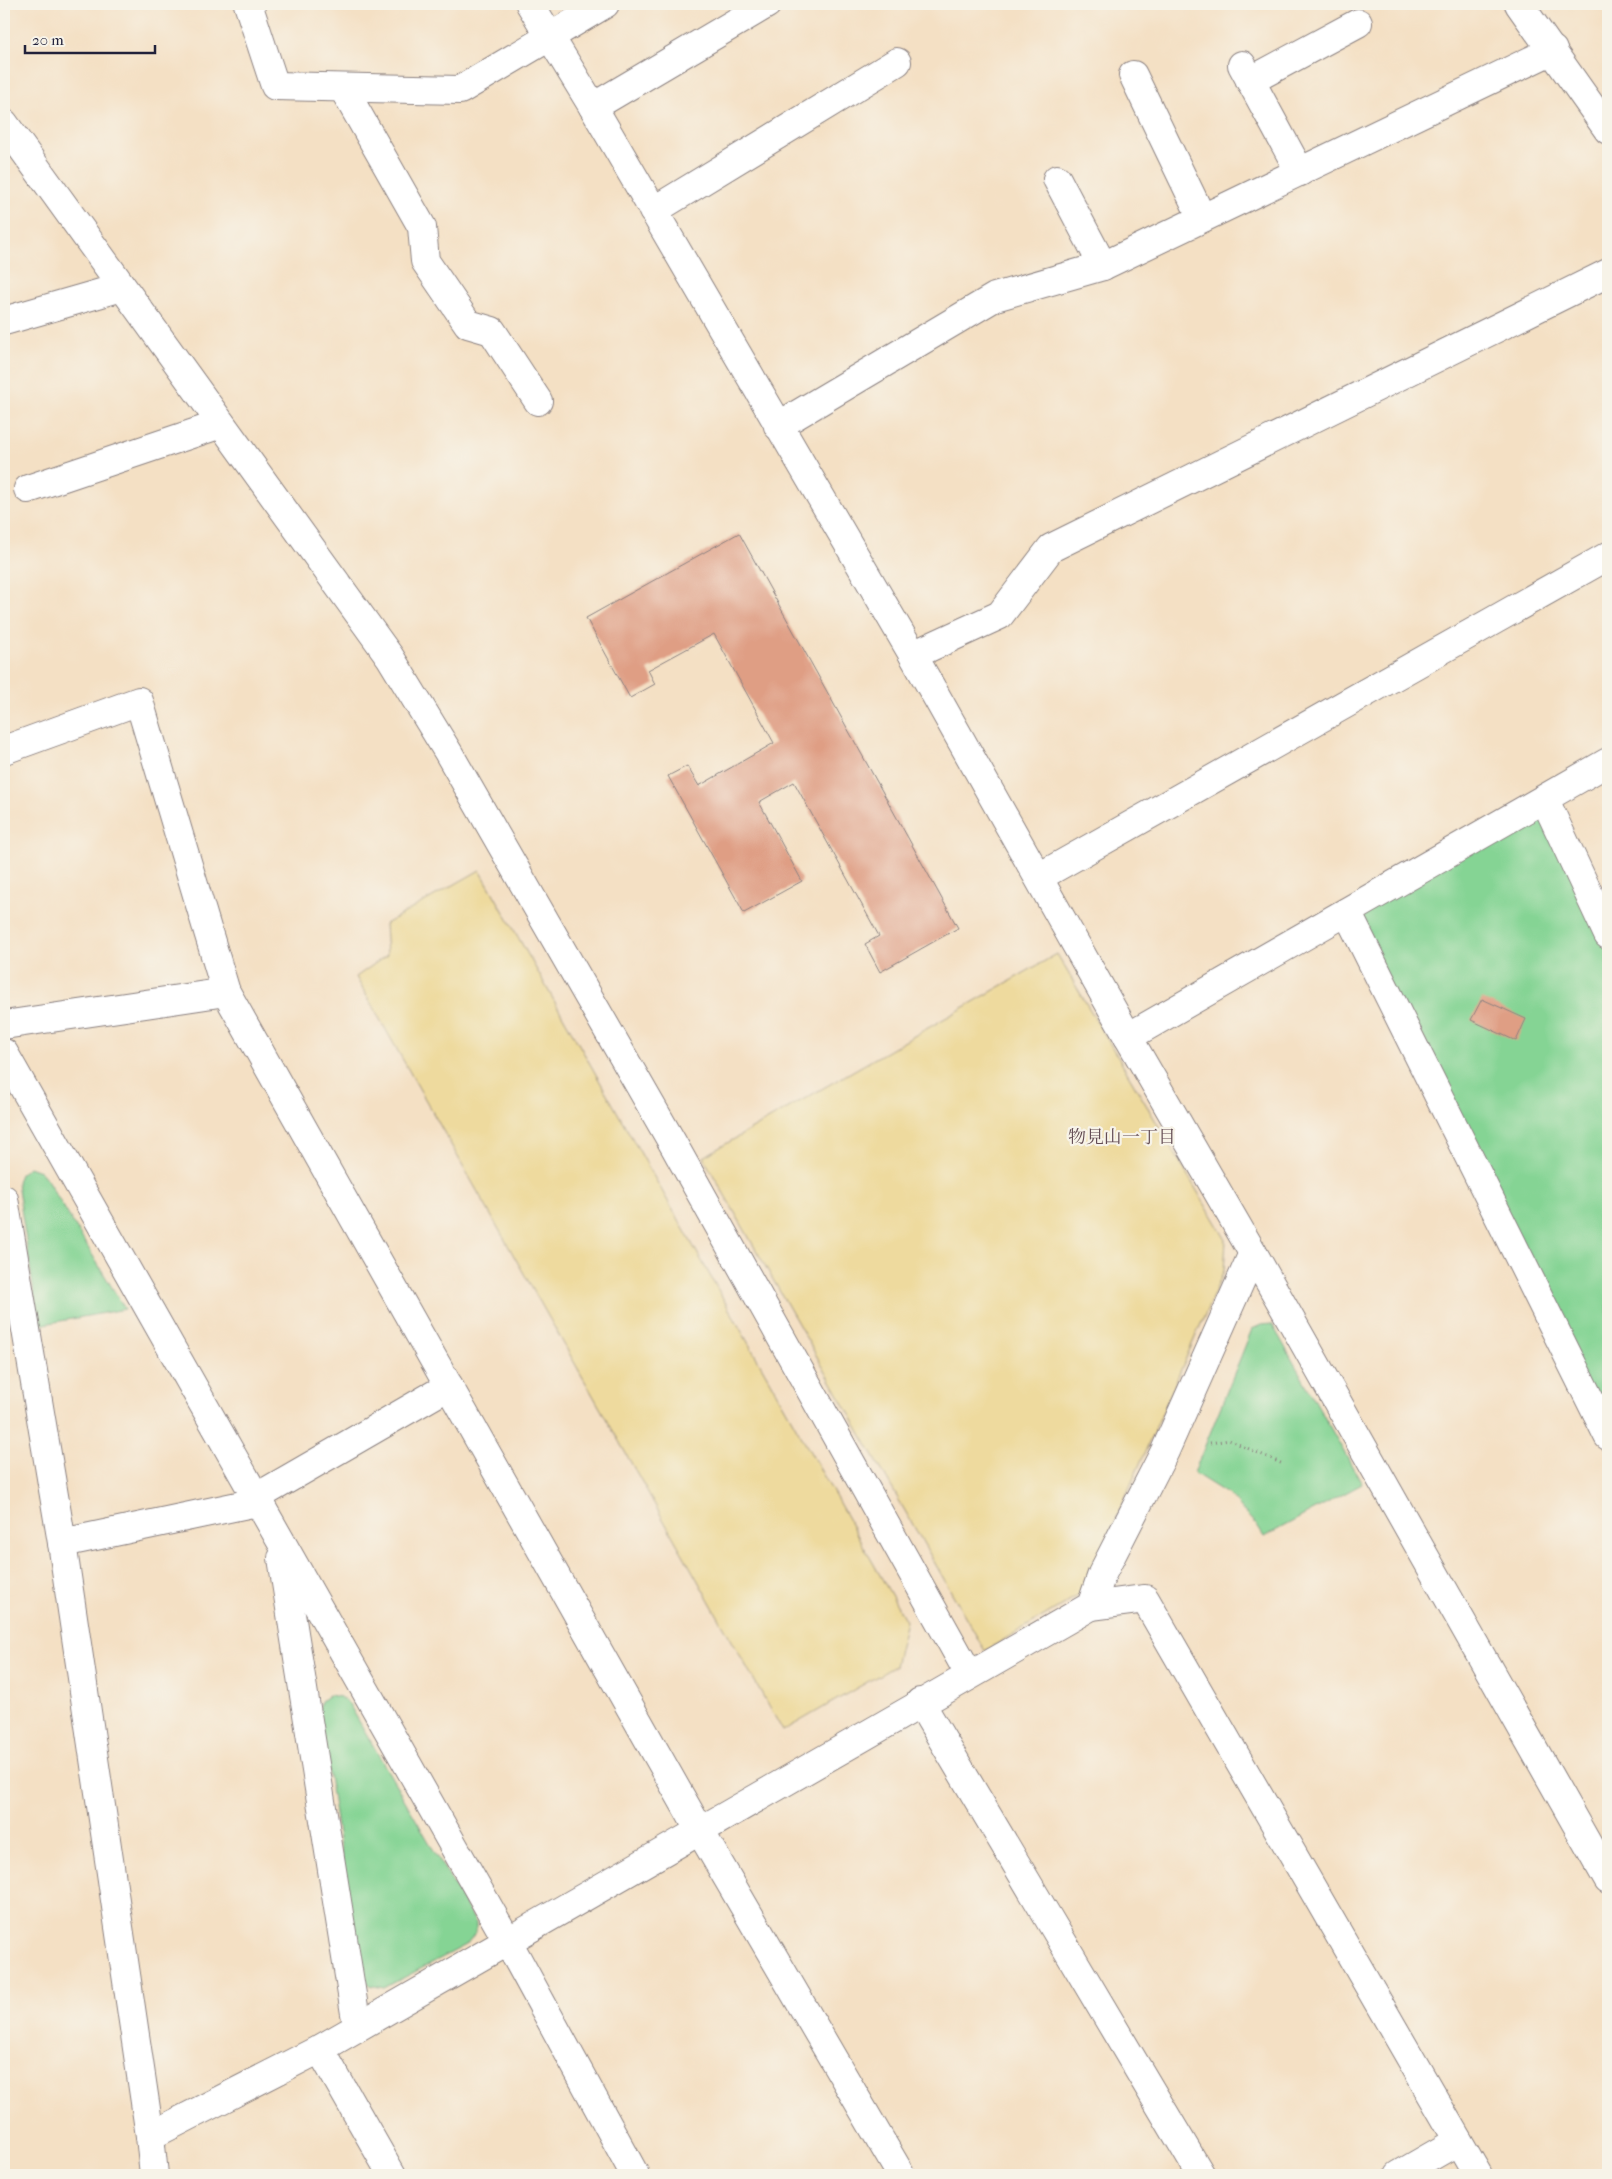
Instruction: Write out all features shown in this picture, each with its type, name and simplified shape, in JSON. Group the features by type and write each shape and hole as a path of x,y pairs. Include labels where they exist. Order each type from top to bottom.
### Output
{"street":[{"path":"248,4 274,86 460,90 549,35 605,4"},
{"path":"530,4 593,107 913,654 1128,1037 1604,1865"},
{"path":"593,107 767,4"},
{"path":"1520,4 1608,130"},
{"path":"1300,172 1246,73 1358,23"},
{"path":"778,426 995,297 1103,266 1553,50"},
{"path":"653,211 896,62"},
{"path":"1133,75 1202,218"},
{"path":"343,88 422,227 425,262 468,324 492,331 538,401"},
{"path":"4,123 390,657 440,739 672,1142 969,1674"},
{"path":"1057,179 1103,266"},
{"path":"913,654 1000,615 1052,548 1608,273"},
{"path":"4,321 122,287"},
{"path":"28,489 221,424"},
{"path":"1039,877 1608,556"},
{"path":"4,750 139,701 226,992 700,1831 901,2175"},
{"path":"1128,1037 1545,800 1608,762"},
{"path":"1545,800 1608,935"},
{"path":"1347,912 1608,1436"},
{"path":"4,1025 226,992"},
{"path":"4,1053 507,1940 634,2175"},
{"path":"4,1199 62,1543 150,2136 154,2175"},
{"path":"1091,1606 1102,1574 1165,1451 1253,1253"},
{"path":"62,1543 256,1500 449,1386"},
{"path":"280,1541 357,2026"},
{"path":"150,2136 320,2049 357,2026 700,1831 920,1702 1091,1606 1145,1599 1478,2175"},
{"path":"920,1702 1201,2175"},
{"path":"320,2049 392,2175"},
{"path":"1399,2175 1458,2141"}],"path":[{"path":"1165,1451 1229,1440 1283,1464"}],"green space":[{"path":"1545,800 1608,935 1608,1436 1347,912"},
{"path":"29,1167 40,1171 46,1178 125,1309 39,1325 17,1182 20,1174"},
{"path":"1272,1324 1362,1484 1264,1537 1257,1526 1229,1495 1194,1473 1252,1329 1261,1325"},
{"path":"329,1695 340,1697 349,1704 476,1923 476,1932 466,1945 384,1988 370,1985 360,1975 319,1711 321,1701"}],"sand":[{"path":"480,870 906,1621 895,1666 783,1731 356,977 387,955 385,924"},
{"path":"1057,954 1226,1240 1224,1271 1084,1592 985,1651 703,1157"}],"building":[{"path":"739,533 958,928 880,972 865,944 879,936 794,782 759,802 802,881 744,913 668,776 687,766 699,786 774,743 714,634 648,670 655,684 630,698 586,618"},
{"path":"1482,999 1526,1019 1516,1041 1471,1020"}],"district":[{"name":"物見山一丁目","path":"1122,1137"}]}
